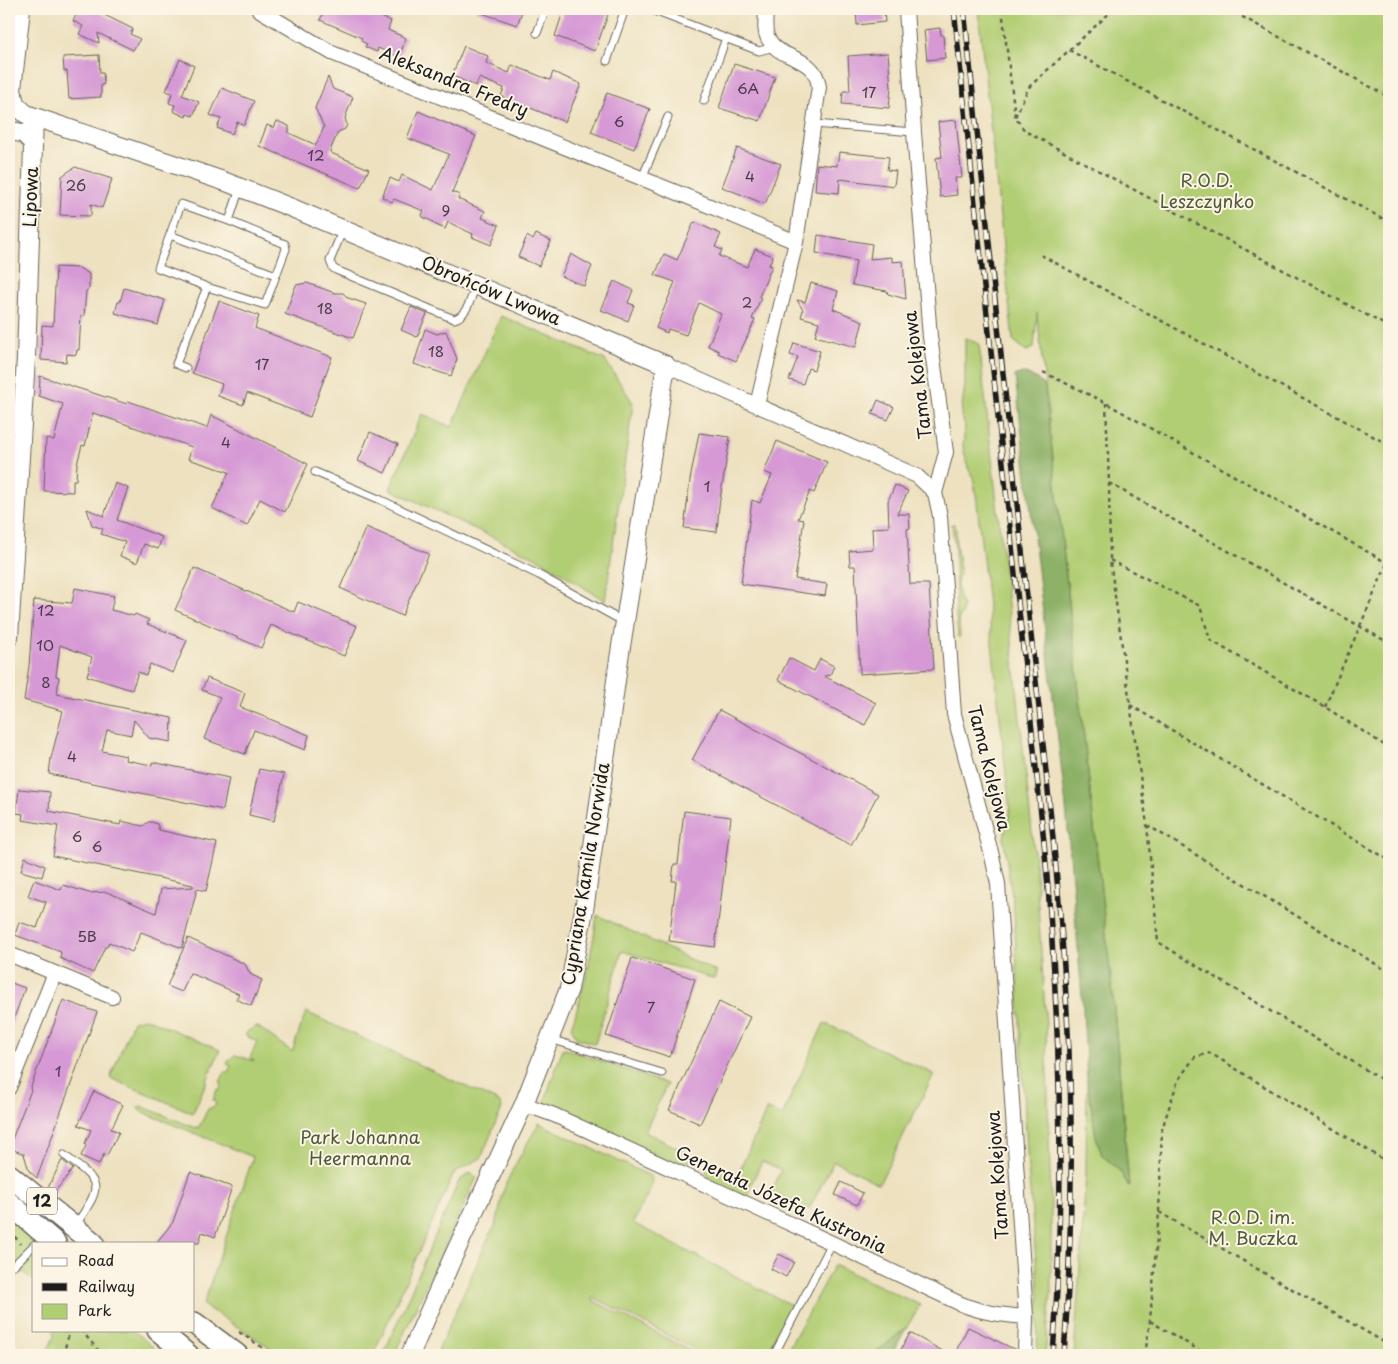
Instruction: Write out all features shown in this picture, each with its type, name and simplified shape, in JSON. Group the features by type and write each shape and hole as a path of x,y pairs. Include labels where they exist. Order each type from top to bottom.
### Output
{"main road":[{"name":"12","path":"9,1175 92,1242"},
{"name":"12","path":"9,1204 42,1241"},
{"path":"195,1324 237,1355"},
{"path":"160,1332 188,1355"}],"street":[{"path":"21,9 11,103 34,117"},
{"name":"Aleksandra Fredry","path":"258,9 332,53 796,242"},
{"path":"758,405 796,242 819,87 815,72 809,65 774,47 768,40 766,9"},
{"name":"Tama Kolejowa","path":"906,9 930,337 946,452 935,493 940,516 954,714 998,884 1026,1317 1025,1355"},
{"name":"Lipowa","path":"9,637 26,358 34,117"},
{"name":"Obrońców Lwowa","path":"34,117 240,188 476,284 758,405 917,476 935,493"},
{"path":"9,131 23,134 33,143"},
{"name":"Cypriana Kamila Norwida","path":"410,1355 524,1104 568,989 585,904 625,622 666,365"},
{"path":"9,954 112,997"},
{"path":"9,1088 55,973"},
{"name":"Generała Józefa Kustronia","path":"524,1104 554,1115 970,1308 996,1315 1026,1317"}],"lane":[{"path":"537,33 546,9"},
{"path":"607,61 626,9"},
{"path":"649,9 759,51 774,47"},
{"path":"704,100 726,38"},
{"path":"642,178 668,117"},
{"path":"814,124 914,132"},
{"path":"229,221 240,188"},
{"path":"181,204 229,221 285,244 286,249 265,305 207,287 158,268 181,204"},
{"path":"343,229 331,257 330,261 333,268 450,318 454,319 462,316 476,284"},
{"path":"170,235 276,276"},
{"path":"186,368 176,364 207,287"},
{"path":"314,472 381,500 538,575 625,622"},
{"path":"550,1039 662,1073"},
{"path":"64,1155 87,1172 95,1181 96,1190 93,1198 74,1228"},
{"path":"774,1355 832,1243"},
{"path":"14,1265 32,1250"}],"path":[{"path":"1002,9 1015,117 1025,131 1389,327"},
{"path":"1015,117 1029,87 1114,9"},
{"path":"1228,9 1389,97"},
{"path":"1068,50 1389,222"},
{"path":"1041,255 1389,445"},
{"path":"1043,372 1106,402 1389,562 1325,708"},
{"path":"1106,402 1110,560 1147,825 1158,942 1389,1084"},
{"path":"1109,483 1389,642"},
{"path":"1110,560 1200,606 1210,640 1389,748"},
{"path":"1130,705 1389,860"},
{"path":"1147,825 1389,972"},
{"path":"1145,1355 1150,1321 1159,1212 1162,1129 1178,1080 1195,1057 1210,1053 1389,1163"},
{"path":"1159,1212 1389,1345"},
{"path":"1150,1321 1207,1355"},
{"path":"63,1355 69,1332"},
{"path":"83,1332 102,1355"}],"green space":[{"name":"R.O.D. Leszczynko","path":"978,9 1389,9 1389,1355 1074,1355 1086,1175 1087,1080 1096,1137 1102,1155 1120,1171 1129,1185 1113,997 1037,313 1034,348 1026,351 1013,340"},
{"path":"501,316 605,360 633,403 605,601 543,561 390,489 422,414 452,427"},
{"path":"965,338 979,344 1035,861 1046,1025 1051,1205 1051,1293 1045,1355 1037,1355 1039,1294 1028,1168 1014,912 1004,841 1010,811 976,494 973,477 968,468 963,447 965,426 961,415 965,385"},
{"path":"1022,373 1036,378 1045,387 1113,997 1129,1187 1120,1171 1102,1155 1096,1137 1087,1080 1066,807 1015,376"},
{"path":"952,524 956,528 960,569 957,584 959,598 963,606 959,618 960,637 958,637 956,616 955,549"},
{"path":"597,915 717,972 714,979 622,951 595,1044 577,1038 571,1027 587,972"},
{"name":"Park Johanna Heermanna","path":"306,1012 499,1102 502,1108 481,1158 454,1173 373,1355 282,1355 203,1305 253,1157 140,1111 138,1107 141,1106 196,1128 199,1127 208,1109 215,1106 216,1102 213,1100 217,1090 220,1090 222,1084 220,1082 225,1072 228,1072 231,1066 227,1064 229,1060 235,1055 254,1061 250,1058 257,1042 245,1035 248,1031 257,1026 292,1052"},
{"path":"145,1018 220,1050 193,1113 110,1078 133,1021"},
{"path":"824,1023 934,1074 879,1184 834,1161 809,1209 772,1191 781,1170 762,1161 749,1189 749,1198 717,1184 705,1169 711,1162 738,1174 767,1109 782,1116"},
{"path":"563,1048 667,1084 645,1132 692,1155 688,1163 683,1168 672,1164 544,1103"},
{"path":"539,1123 652,1177 651,1188 633,1223 793,1306 766,1355 706,1355 593,1297 592,1300 699,1355 436,1355 490,1234 494,1229 506,1184"},
{"path":"470,1173 477,1177 394,1355 383,1355 459,1181"},
{"path":"9,1215 37,1242 32,1242 32,1279 9,1261"},
{"path":"834,1265 920,1305 907,1327 873,1355 793,1355 786,1353"},
{"path":"907,1327 891,1355 873,1355"},
{"path":"53,1332 135,1332 162,1355 45,1355 54,1337"}],"building":[{"path":"79,9 92,9 133,29 130,34 140,39 133,50 98,33 99,43 79,34 83,26 73,21"},
{"path":"325,9 361,9 391,21 388,30 406,38 399,57 378,48 377,52 365,47 367,44 361,41 362,38 320,20"},
{"path":"476,9 523,9 517,25 476,11"},
{"path":"564,9 610,9 595,51 555,36"},
{"path":"856,9 884,9 885,22 857,25"},
{"path":"940,28 941,35 943,35 945,58 927,60 924,30"},
{"path":"464,46 488,56 486,63 509,73 512,65 550,80 553,72 581,84 565,122 501,96 504,88 479,78 476,86 452,76"},
{"path":"888,53 891,87 889,108 842,104 843,91 850,91 848,56"},
{"path":"99,55 100,73 103,73 104,84 101,85 101,97 69,99 67,71 64,71 63,57"},
{"path":"180,59 194,66 182,95 199,102 193,116 187,114 186,117 173,111 175,105 169,103 172,93 166,91"},
{"path":"734,64 775,77 760,121 719,108"},
{"path":"328,77 333,89 353,97 345,118 347,125 345,129 338,132 330,151 369,169 360,188 259,146 267,125 274,128 277,121 289,126 289,133 316,145 324,127 315,108"},
{"path":"222,88 254,101 244,125 237,122 232,134 217,128 221,119 210,115"},
{"path":"607,93 650,109 634,149 591,132"},
{"path":"418,111 476,136 452,192 460,195 458,199 485,211 482,218 499,225 491,245 472,237 473,234 448,222 445,229 432,223 423,217 424,211 394,199 392,202 382,197 390,178 399,182 402,175 433,190 449,154 407,138"},
{"path":"956,120 962,178 955,178 957,195 940,197 936,158 942,157 938,122"},
{"path":"737,148 781,164 765,204 722,187"},
{"path":"839,152 889,157 887,170 896,171 894,186 840,179 839,193 815,191 817,164 837,166"},
{"path":"75,167 112,179 102,208 91,204 91,216 60,215 62,176"},
{"path":"694,222 721,234 715,247 722,250 719,256 747,267 755,249 773,256 769,265 772,266 752,319 755,320 736,361 708,346 721,314 699,303 686,335 668,329 667,333 656,328 675,282 655,275 664,254 677,260"},
{"path":"536,234 551,241 539,266 518,257 527,236 533,240"},
{"path":"818,235 872,244 870,259 892,257 892,262 903,261 906,299 888,294 887,291 852,285 856,261 816,253"},
{"path":"571,254 592,266 584,286 561,276"},
{"path":"56,267 79,268 89,274 89,289 86,291 84,316 81,316 79,350 77,350 76,355 67,354 66,362 41,360 42,325 53,326"},
{"path":"614,281 633,290 628,303 634,305 628,321 601,310"},
{"path":"307,283 335,293 343,293 348,298 366,304 353,338 285,314 296,285"},
{"path":"811,283 838,291 833,309 863,321 856,347 815,336 819,322 801,317 803,310 797,300 805,302"},
{"path":"124,288 165,300 158,325 115,313"},
{"path":"219,301 259,316 255,328 332,357 310,417 247,393 243,405 218,396 222,384 192,373"},
{"path":"411,307 427,314 417,337 401,330"},
{"path":"425,329 437,334 446,331 457,359 451,376 414,364"},
{"path":"794,343 820,351 814,370 808,368 803,384 789,380 798,357 790,355"},
{"path":"40,376 127,404 128,401 207,428 211,415 308,464 285,512 260,499 247,526 212,508 229,472 188,459 192,447 93,413 85,446 82,445 77,464 76,480 73,480 73,492 44,491 46,438 54,440 63,404 39,396"},
{"path":"878,400 894,407 888,420 872,414"},
{"path":"370,432 398,444 385,473 358,461"},
{"path":"699,433 730,437 719,506 717,532 684,528 690,480"},
{"path":"777,441 827,462 814,493 810,491 798,519 804,520 795,579 827,584 825,596 741,584 752,500 760,503 772,475 764,472"},
{"path":"115,483 128,488 117,520 162,537 158,549 144,544 137,563 120,556 125,542 101,534 103,529 92,525 87,509 104,516"},
{"path":"895,485 908,491 897,514 909,514 910,528 907,529 910,584 929,584 934,669 860,674 855,566 850,566 849,551 873,549 872,528 889,527 888,501"},
{"path":"366,527 429,554 402,616 340,588"},
{"path":"194,568 294,612 298,602 357,626 344,656 271,625 261,648 175,610"},
{"path":"75,588 114,596 111,610 134,616 135,614 149,620 147,624 187,640 173,673 150,664 146,675 138,672 132,690 87,676 92,657 60,645 56,676 59,677 57,694 172,718 171,742 149,738 134,720 131,735 107,730 102,751 126,756 125,760 152,765 152,762 229,778 223,810 49,774 51,758 63,711 24,700 29,666 34,600 72,603"},
{"path":"789,658 814,671 820,659 834,666 830,675 824,676 876,703 865,725 778,680"},
{"path":"207,678 245,693 240,707 309,735 305,750 254,730 245,754 204,739 220,697 202,690"},
{"path":"719,710 878,794 851,845 692,760"},
{"path":"259,769 284,774 274,821 249,815"},
{"path":"19,789 50,792 49,811 120,825 121,821 143,826 148,822 152,822 157,824 159,830 217,843 206,891 197,889 182,948 141,932 132,952 109,942 93,973 60,958 61,952 15,935 19,922 37,928 46,902 28,896 34,880 61,890 63,885 89,893 107,892 156,913 161,889 193,887 193,885 53,856 58,826 22,820 23,814 16,813"},
{"path":"684,811 731,817 715,947 669,941 676,881 672,881 674,864 678,864"},
{"path":"25,857 45,866 42,877 21,871"},
{"path":"188,938 245,964 250,974 262,980 251,1006 236,999 239,994 190,973 182,992 167,986"},
{"path":"632,958 695,979 670,1057 606,1036"},
{"path":"9,982 25,988 10,1029 9,1029"},
{"path":"63,1000 97,1012 37,1178 29,1171 24,1154 9,1147"},
{"path":"719,1002 750,1017 700,1124 669,1110"},
{"path":"94,1091 123,1105 111,1129 119,1132 107,1155 104,1154 99,1164 81,1156 91,1130 78,1125"},
{"path":"62,1160 73,1169 53,1194 47,1190"},
{"path":"190,1172 232,1187 215,1237 202,1232 199,1243 157,1242 173,1222"},
{"path":"841,1182 863,1193 857,1205 835,1195"},
{"path":"779,1254 794,1262 786,1277 771,1269"},
{"path":"968,1327 1016,1350 1016,1355 954,1355"},
{"path":"910,1333 950,1355 898,1355"}],"railway":[{"path":"954,9 1050,906 1057,1034 1060,1163 1057,1291 1053,1355"},
{"path":"964,9 1059,897 1068,1029 1071,1122 1071,1215 1064,1355"}],"park label":[{"name":"R.O.D. im. M. Buczka","path":"1253,1228"}]}
